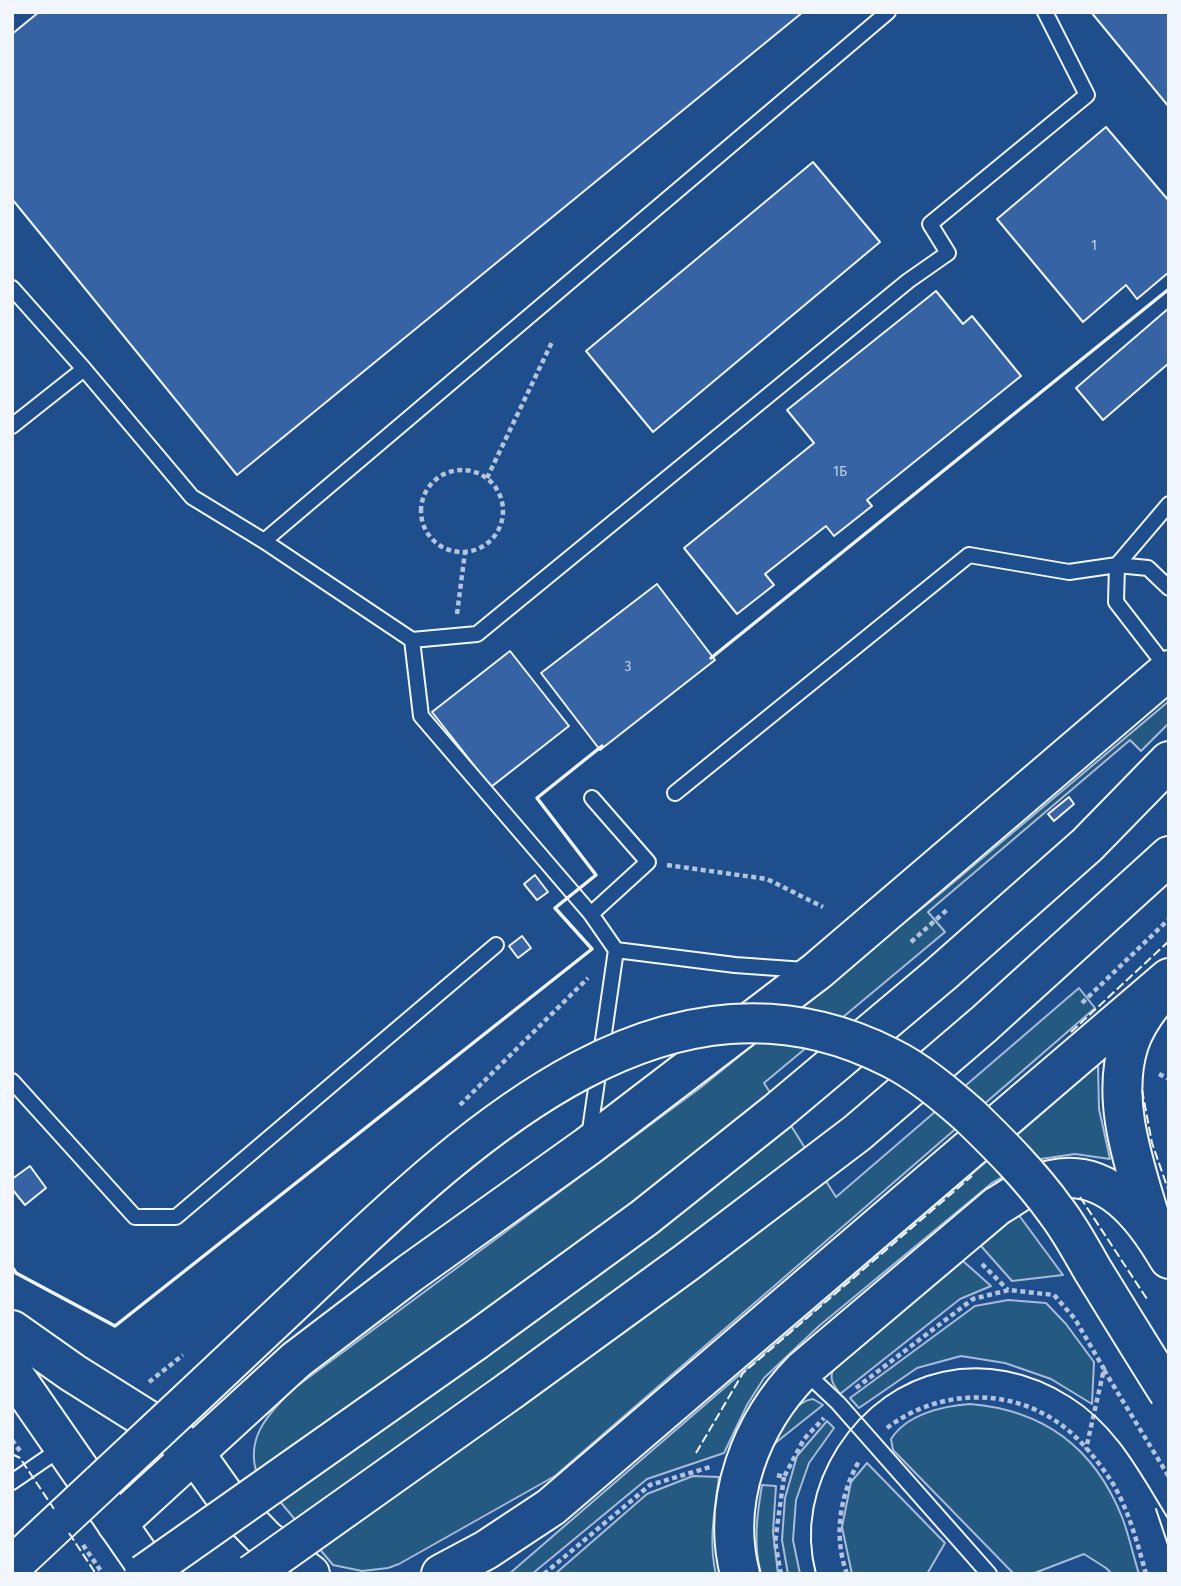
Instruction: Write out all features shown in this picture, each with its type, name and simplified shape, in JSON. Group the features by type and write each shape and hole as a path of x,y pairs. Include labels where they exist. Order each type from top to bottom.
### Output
{"main road":[{"path":"117,1524 296,1360 409,1274 588,1146 817,971 1169,670"},
{"path":"144,1574 644,1218 777,1112 941,974 1087,845 1169,761"},
{"path":"252,1574 687,1262 857,1133 984,1024 1169,856"},
{"path":"1161,1247 1130,1144 1123,1103 1128,1045 1138,1022 1168,979"},
{"path":"441,1574 486,1550 551,1507 1168,979"},
{"path":"12,1566 382,1220 469,1145 529,1100 600,1060 666,1035 709,1026 768,1023 810,1027 891,1057 952,1100 1007,1151 1056,1211 1169,1393"},
{"path":"740,1574 736,1557 735,1523 743,1468 766,1414 784,1389 803,1370 997,1206 1032,1185 1060,1178 1101,1184 1117,1193 1161,1247"},
{"path":"12,1330 73,1373 151,1421 195,1454 229,1502 265,1539 310,1574"},
{"path":"12,1372 152,1574"}],"lane":[{"path":"264,541 888,12"},
{"path":"12,288 192,498 264,541 412,640 477,634 897,289 948,253 930,224 1087,95 1045,12"},
{"path":"12,426 84,369"},
{"path":"1169,504 1117,565 1116,602 1169,670"},
{"path":"675,793 969,555 1069,572 1117,565 1148,568 1169,588"},
{"path":"412,640 421,716 591,914 616,950 588,1146"},
{"path":"591,914 648,862 592,798"},
{"path":"12,1081 135,1217 176,1217 496,945"},
{"path":"616,950 734,965 817,971"},
{"path":"803,1370 872,1440 989,1574"},
{"path":"12,1482 64,1446"}],"path":[{"path":"487,478 553,340"},
{"path":"463,470 476,472 487,478 497,489 503,516 499,530 490,541 479,549 465,552 444,548 429,536 420,511 423,498 438,477 463,470"},
{"path":"454,636 465,552"},
{"path":"648,862 767,879 824,907"},
{"path":"1079,1005 1169,919"},
{"path":"1104,1369 1169,1477"},
{"path":"847,1574 839,1524 847,1483 872,1440 904,1415 947,1399 987,1397 1027,1405 1061,1424 1086,1449 1110,1480 1127,1513 1146,1574"},
{"path":"781,1574 775,1542 785,1477"}],"shaded area":[{"path":"1169,701 1169,723 1141,751 1130,740 928,912 945,932 764,1083 836,1197 1079,988 1095,1008 555,1476 399,1564 362,1571 333,1565 257,1474 254,1449 257,1438 267,1417 284,1398 700,1088 942,892"},
{"path":"1098,1065 1099,1109 1110,1159 1075,1154 1034,1160 992,1183 819,1326 764,1378 747,1405 724,1453 647,1479 532,1574 509,1574"},
{"path":"1018,1214 1063,1275 1012,1281 981,1246"},
{"path":"963,1261 991,1286 960,1299 840,1394 832,1380 833,1370"},
{"path":"1008,1300 1046,1303 1066,1324 1094,1362 1092,1404 1051,1379 1005,1363 961,1356 917,1368 859,1408 850,1398 975,1306"},
{"path":"813,1399 823,1405 774,1444 794,1410"},
{"path":"970,1404 1021,1414 1063,1436 1081,1452 1110,1492 1124,1524 1139,1574 1112,1574 1084,1554 1032,1574 1014,1574 893,1450 891,1439 898,1430 916,1417 937,1409"},
{"path":"827,1421 834,1428 809,1463 796,1500 793,1540 800,1574 788,1574 782,1540 785,1498 797,1456"},
{"path":"867,1463 945,1543 927,1574 852,1574 842,1527 851,1482"},
{"path":"693,1476 719,1477 712,1538 716,1574 555,1574 647,1494"},
{"path":"762,1485 776,1486 773,1532 778,1574 761,1574 757,1552"}],"building":[{"path":"39,12 803,12 237,475 12,199 12,34"},
{"path":"1091,12 1169,12 1169,107"},
{"path":"1106,127 1169,201 1169,272 1137,299 1126,285 1083,322 997,219"},
{"path":"813,162 880,242 653,432 586,351"},
{"path":"936,291 963,324 972,316 1021,376 867,500 872,506 834,536 826,526 765,574 774,585 737,614 684,548 814,443 787,410"},
{"path":"1169,308 1169,363 1103,420 1076,388"},
{"path":"657,584 715,660 600,750 541,673"},
{"path":"510,651 569,726 491,787 432,712"},
{"path":"1069,797 1074,804 1054,821 1048,814"},
{"path":"535,875 548,892 537,900 524,884"},
{"path":"522,936 531,948 518,958 509,946"},
{"path":"30,1166 46,1188 25,1205 12,1189 12,1179"}],"tram line":[{"path":"816,1574 811,1524 817,1492 838,1447 860,1419 885,1397 913,1381 943,1372 975,1368 1007,1371 1039,1381 1070,1397 1087,1409 1115,1437 1169,1520"},
{"path":"1156,1509 1169,1548"}],"fence":[{"path":"1071,1032 1169,941"},
{"path":"1142,1090 1152,1143 1169,1192"},
{"path":"696,1453 743,1373 972,1176"},
{"path":"1080,1197 1147,1299"},
{"path":"12,1454 20,1458 54,1509"},
{"path":"69,1533 96,1574"}],"wall":[{"path":"711,658 1169,289"},
{"path":"12,1267 16,1273 115,1326 592,949 555,908 596,875 537,798 602,746"}]}
